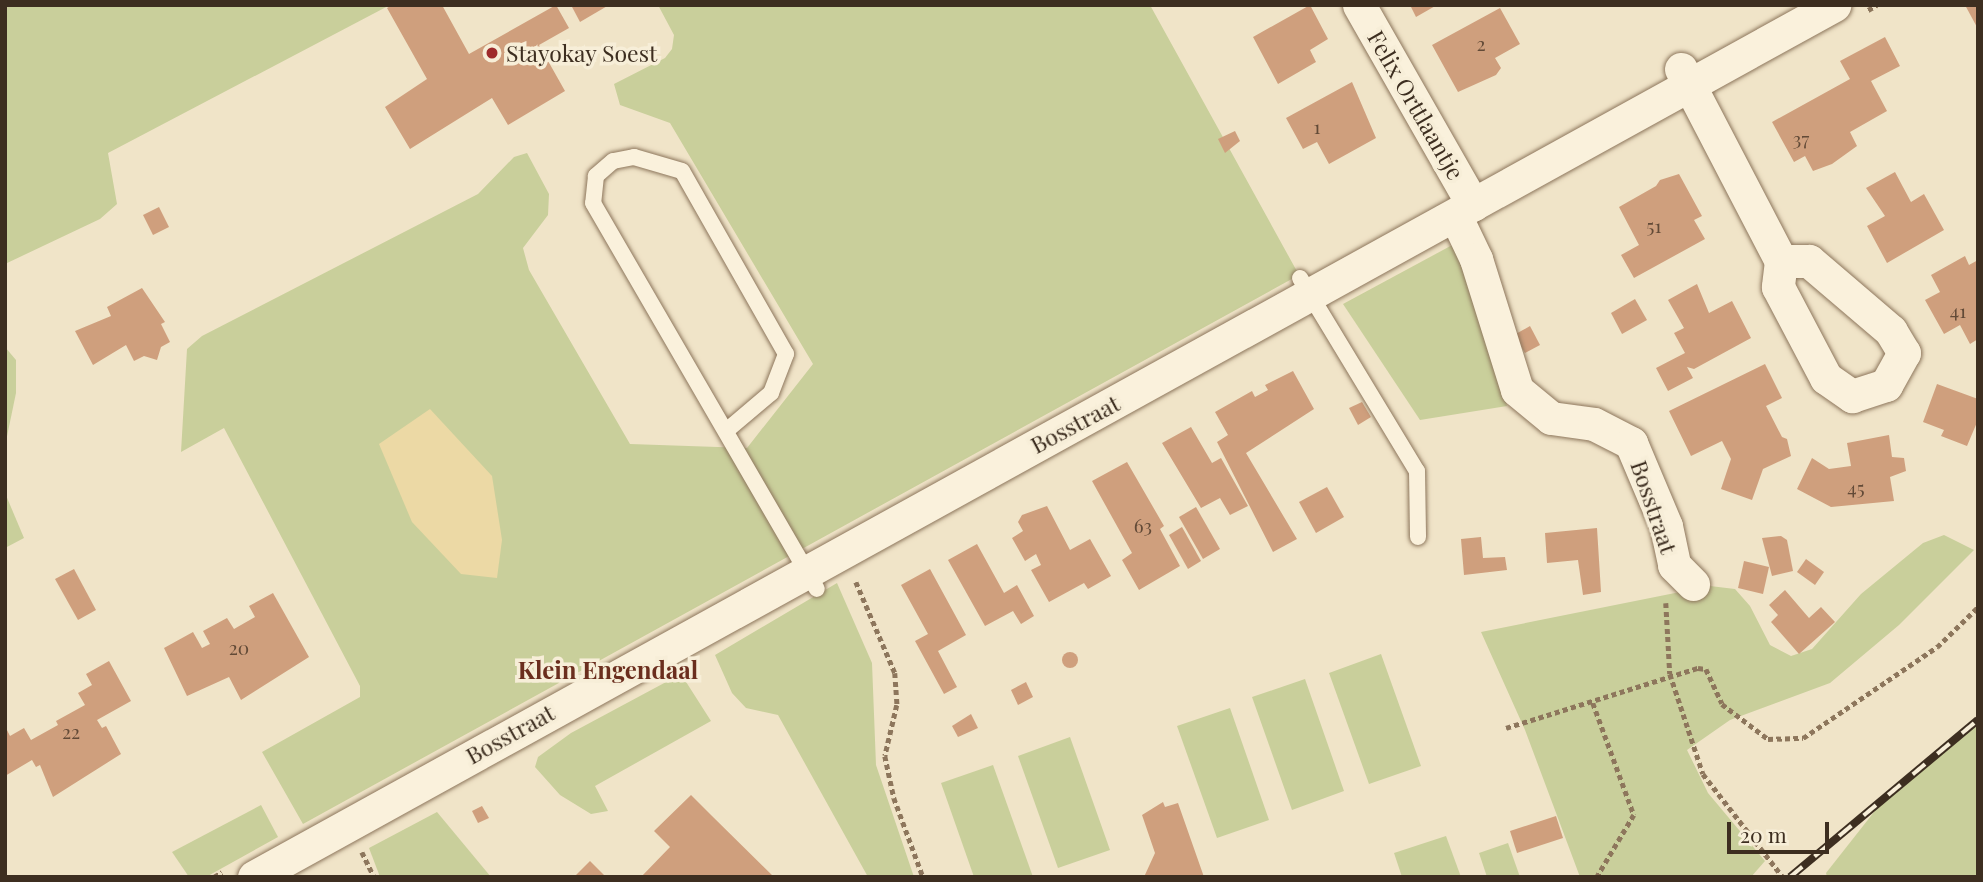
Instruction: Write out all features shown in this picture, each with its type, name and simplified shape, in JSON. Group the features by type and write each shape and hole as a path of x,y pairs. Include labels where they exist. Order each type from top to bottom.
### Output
{"street":[{"name":"Felix Orttlaantje","path":"1359,5 1465,211"},
{"name":"Bosstraat","path":"254,877 812,579 840,551 1305,288 1465,211 1685,78 1830,6"},
{"path":"1685,78 1781,261"},
{"name":"Bosstraat","path":"1465,211 1476,259 1517,390 1552,418 1594,424 1631,443 1683,574"}],"lane":[{"path":"726,431 771,393 786,354 681,171 634,157 613,161 596,176 593,203 812,579"},
{"path":"1305,288 1417,471 1418,537"}],"path":[{"path":"840,551 895,673 897,705 886,756 894,798 923,877"},
{"path":"1683,574 1666,590 1670,674 1703,774 1783,877"},
{"path":"1506,728 1593,703 1670,674 1706,668 1722,704 1768,739 1803,738 1937,647 1978,607"},
{"path":"1593,703 1634,815 1597,877"}],"green space":[{"path":"5,5 390,5 108,153 117,204 100,219 5,264"},
{"path":"658,5 1150,5 1299,275 303,824 262,752 360,697 360,686 224,428 181,452 187,349 202,336 478,194 514,157 527,153 549,194 548,215 523,248 529,270 630,444 747,448 813,364 670,123 620,105 614,84 665,58 672,49 674,35"},
{"path":"1456,243 1507,406 1420,420 1343,304"},
{"path":"5,347 16,360 16,393 5,446"},
{"path":"5,493 24,538 5,548"},
{"path":"1944,535 1974,550 1899,625 1830,683 1730,720 1687,750 1708,793 1765,861 1751,877 1580,877 1525,730 1481,632 1710,586 1735,589 1750,606 1770,645 1791,656 1812,649 1861,594 1923,543"},
{"path":"837,583 872,663 876,765 914,877 868,877 778,715 746,708 732,693 715,655"},
{"path":"1381,654 1421,766 1369,784 1329,673"},
{"path":"681,674 711,721 595,786 608,811 591,814 560,795 535,767 538,757 571,733"},
{"path":"1305,679 1344,791 1292,810 1252,697"},
{"path":"1230,708 1269,820 1217,838 1177,726"},
{"path":"1978,717 1978,877 1827,877 1826,873 1889,793"},
{"path":"1070,737 1110,850 1058,868 1018,756"},
{"path":"993,765 1033,877 974,877 941,783"},
{"path":"261,805 278,837 206,877 189,877 172,852"},
{"path":"437,812 491,877 380,877 369,848"},
{"path":"1446,836 1461,877 1402,877 1394,853"},
{"path":"1508,843 1520,877 1487,877 1479,853"}],"sand":[{"path":"430,409 492,476 502,540 497,578 461,574 412,522 379,444"}],"building":[{"path":"392,5 442,5 469,54 556,5 569,28 539,45 565,91 508,125 492,98 410,149 385,107 427,79 387,8"},
{"path":"571,5 609,5 580,22"},
{"path":"1310,5 1328,39 1310,50 1316,62 1278,84 1253,37"},
{"path":"1410,5 1437,5 1416,17"},
{"path":"1965,5 1978,5 1978,29"},
{"path":"1500,8 1520,44 1495,58 1501,68 1496,75 1458,92 1432,45"},
{"path":"1885,37 1900,66 1871,81 1887,111 1850,132 1857,146 1832,164 1813,171 1805,156 1794,162 1772,122 1850,79 1840,61"},
{"path":"1352,82 1376,138 1329,164 1317,142 1303,149 1286,118"},
{"path":"1235,131 1240,141 1225,153 1218,139"},
{"path":"1895,172 1911,202 1924,194 1944,230 1887,263 1867,226 1885,216 1866,188"},
{"path":"1679,174 1702,216 1694,220 1705,239 1634,278 1621,255 1639,245 1619,207 1656,186 1660,180"},
{"path":"159,207 169,227 153,235 143,215"},
{"path":"1965,256 1969,265 1978,260 1978,339 1970,344 1960,325 1944,334 1925,300 1940,292 1931,275"},
{"path":"1697,284 1709,313 1732,301 1751,338 1694,369 1687,367 1693,378 1668,391 1656,368 1685,353 1674,333 1684,328 1668,300"},
{"path":"142,288 165,322 161,324 170,342 161,347 157,360 144,356 134,361 126,345 93,365 75,331 111,316 107,307"},
{"path":"1635,299 1647,320 1622,334 1611,313"},
{"path":"1530,326 1540,345 1525,353 1514,335"},
{"path":"1765,364 1782,398 1766,406 1782,437 1787,439 1791,456 1763,469 1752,500 1721,489 1731,459 1722,441 1691,456 1669,411"},
{"path":"1293,371 1314,409 1246,453 1297,539 1273,552 1217,442 1228,435 1215,412 1252,391 1255,397 1268,390 1265,385"},
{"path":"1937,384 1978,399 1978,420 1967,446 1941,436 1944,430 1923,422"},
{"path":"1362,402 1371,417 1358,425 1349,408"},
{"path":"1191,427 1212,463 1221,458 1248,506 1230,515 1220,498 1201,508 1162,443"},
{"path":"1889,435 1892,457 1904,458 1906,471 1890,477 1894,501 1831,507 1797,489 1812,458 1829,469 1851,466 1847,443"},
{"path":"1127,462 1164,526 1160,529 1180,566 1139,590 1122,560 1132,553 1092,481"},
{"path":"1327,487 1344,517 1316,533 1299,502"},
{"path":"1047,506 1070,550 1090,539 1111,576 1088,589 1084,583 1049,602 1031,570 1041,565 1036,554 1025,561 1012,538 1023,531 1018,522 1022,515"},
{"path":"1196,507 1220,549 1203,559 1179,517"},
{"path":"1182,527 1201,561 1188,569 1169,535"},
{"path":"1597,528 1601,592 1583,595 1578,560 1547,563 1545,533"},
{"path":"1781,536 1787,540 1793,571 1772,576 1762,538"},
{"path":"1481,537 1483,558 1505,557 1507,570 1464,575 1461,539"},
{"path":"977,544 1004,593 1017,585 1034,616 1021,624 1013,611 985,626 948,560"},
{"path":"1806,559 1824,572 1815,585 1797,572"},
{"path":"1744,561 1769,567 1763,594 1738,588"},
{"path":"74,569 96,610 78,620 55,579"},
{"path":"930,569 966,635 938,651 957,687 944,694 915,641 928,634 901,585"},
{"path":"1785,590 1809,618 1821,607 1835,622 1799,654 1771,622 1778,615 1769,605"},
{"path":"273,593 309,657 241,700 229,677 187,696 164,648 193,632 202,648 210,644 203,631 227,618 234,629 255,617 249,606"},
{"path":"1067,652 1073,652 1078,660 1076,666 1067,668 1062,663 1062,657"},
{"path":"109,661 131,701 97,720 102,728 106,726 121,754 53,797 40,765 36,767 32,760 5,776 5,726 10,736 24,728 31,740 58,725 56,721 85,705 78,693 92,685 86,674"},
{"path":"1026,682 1033,697 1018,705 1011,690"},
{"path":"971,714 978,728 958,737 952,726"},
{"path":"691,795 774,877 641,877 670,847 654,831"},
{"path":"1163,802 1165,807 1178,803 1204,877 1144,877 1155,853 1142,815"},
{"path":"482,806 489,818 478,823 472,811"},
{"path":"1556,816 1563,838 1517,853 1510,831"},
{"path":"590,861 606,877 574,877"}],"railway":[{"path":"1790,877 1978,720"}],"place":[{"name":"Stayokay Soest","path":"492,53"}],"district":[{"name":"Klein Engendaal","path":"608,670"}]}
